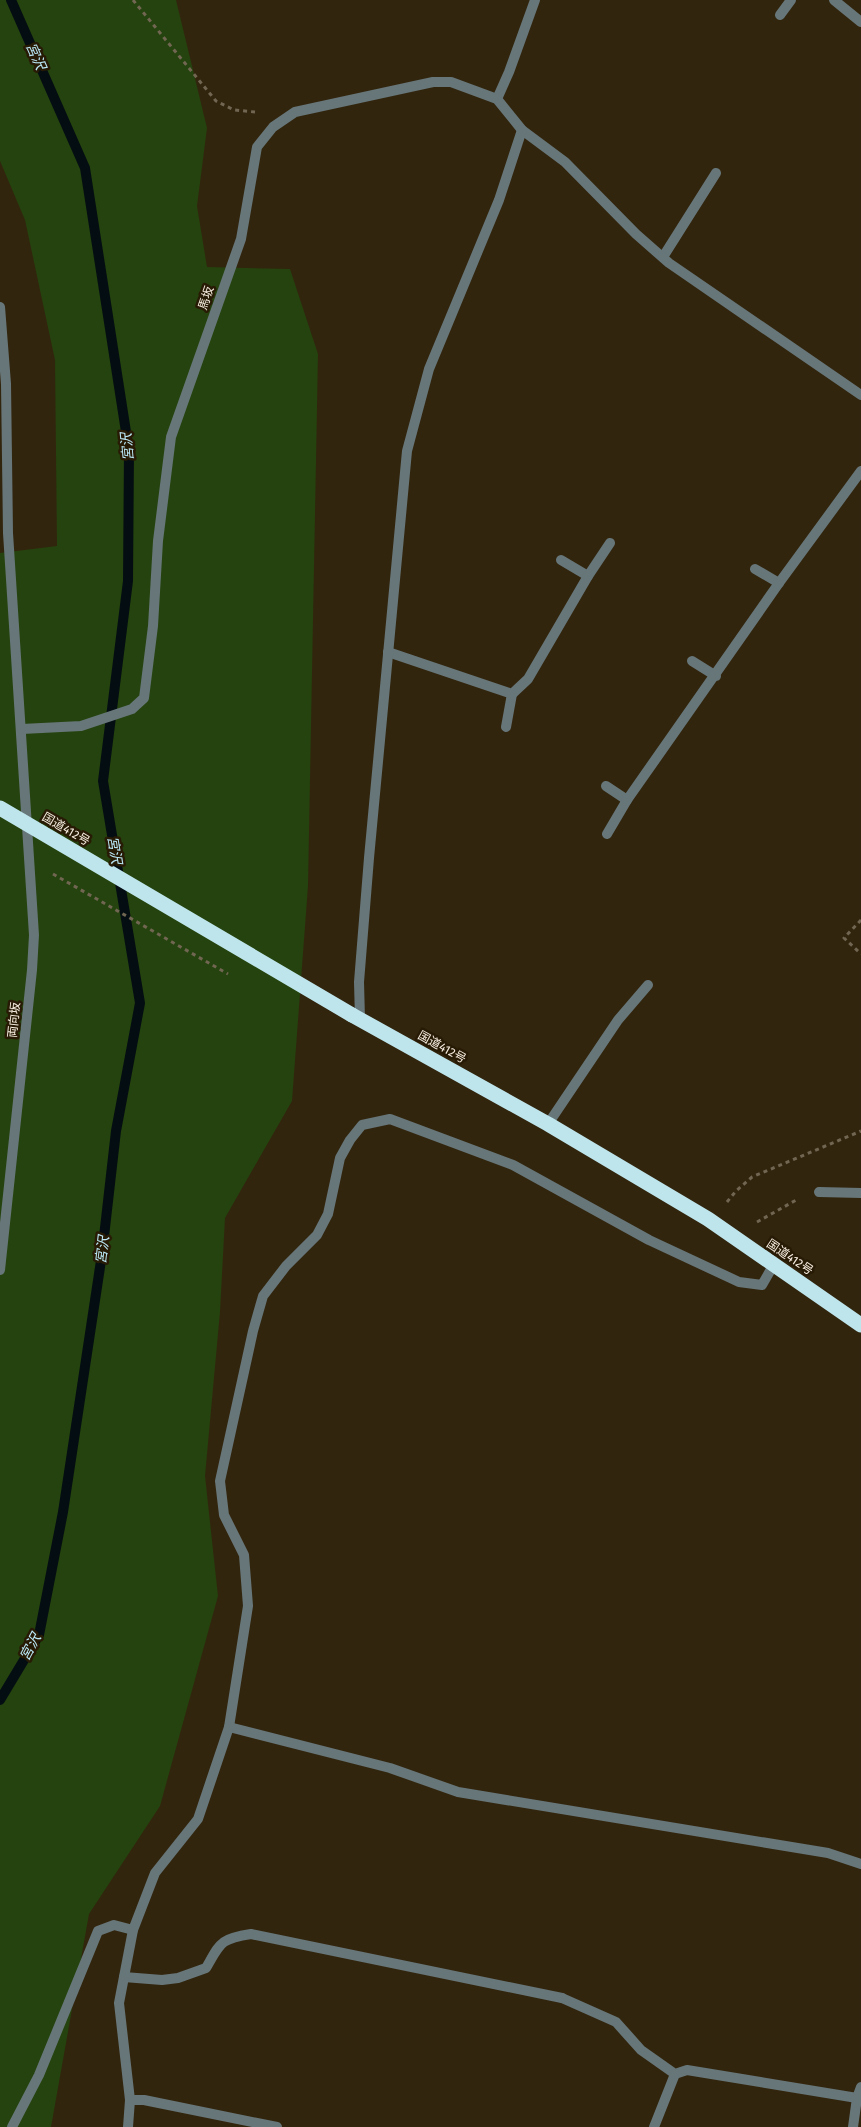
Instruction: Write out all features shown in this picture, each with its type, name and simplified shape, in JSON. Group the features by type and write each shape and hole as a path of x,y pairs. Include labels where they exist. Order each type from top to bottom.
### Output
{"highway":[{"name":"国道412号","path":"0,808 356,1017 548,1124 711,1222 861,1325"}],"street":[{"path":"535,0 497,100 522,130 564,162 636,234 663,257 861,395"},
{"path":"780,14 791,0"},
{"path":"834,0 861,22"},
{"name":"馬坂","path":"22,729 81,726 132,710 144,698 153,626 158,541 171,436 241,238 257,146 274,127 295,112 433,82 451,82 497,100"},
{"path":"356,1017 407,451 430,369 499,200 522,130"},
{"path":"663,257 716,173"},
{"name":"両向坂","path":"0,307 6,384 8,533 34,935 32,970 0,1270"},
{"path":"606,834 627,800 716,676 779,583 861,471"},
{"path":"0,519 8,533"},
{"path":"506,727 512,694 528,679 588,576 610,543"},
{"path":"561,560 588,576"},
{"path":"755,570 779,583"},
{"path":"388,652 512,694"},
{"path":"692,661 716,676"},
{"path":"606,786 627,800"},
{"path":"548,1124 618,1020 648,985"},
{"path":"128,2127 130,2100 120,2002 133,1930 155,1873 198,1819 229,1727 248,1606 244,1555 224,1515 220,1481 253,1331 263,1296 286,1266 317,1235 328,1214 340,1158 350,1140 362,1126 390,1119 513,1165 649,1240 739,1282 762,1285 774,1264"},
{"path":"819,1192 861,1193"},
{"path":"229,1727 390,1768 458,1792 818,1852 861,1864"},
{"path":"12,2127 39,2075 98,1931 114,1925 133,1930"},
{"path":"124,1977 162,1980 178,1978 206,1968 220,1944 230,1937 252,1934 562,1998 616,2022 641,2050 675,2074"},
{"path":"654,2127 675,2074 687,2070 857,2098"},
{"path":"853,2127 857,2098 861,2087"},
{"path":"130,2100 144,2100 277,2127"}],"path":[{"path":"134,0 216,101 234,110 256,112 274,127"},
{"path":"51,873 230,976"},
{"path":"861,920 844,938 861,954"},
{"path":"711,1222 736,1191 752,1177 861,1131"},
{"path":"734,1238 763,1218 800,1198 819,1192"}],"green space":[{"path":"0,0 176,0 207,128 197,206 207,267 290,269 318,354 308,886 292,1101 225,1218 220,1312 205,1476 218,1596 160,1806 89,1914 51,2127 0,2127 0,553 57,546 55,360 25,220 0,161"}],"waterway":[{"name":"宮沢","path":"0,1700 39,1635 63,1512 102,1254 116,1131 140,1003 103,781 128,581 129,451 85,168 11,0"}]}
